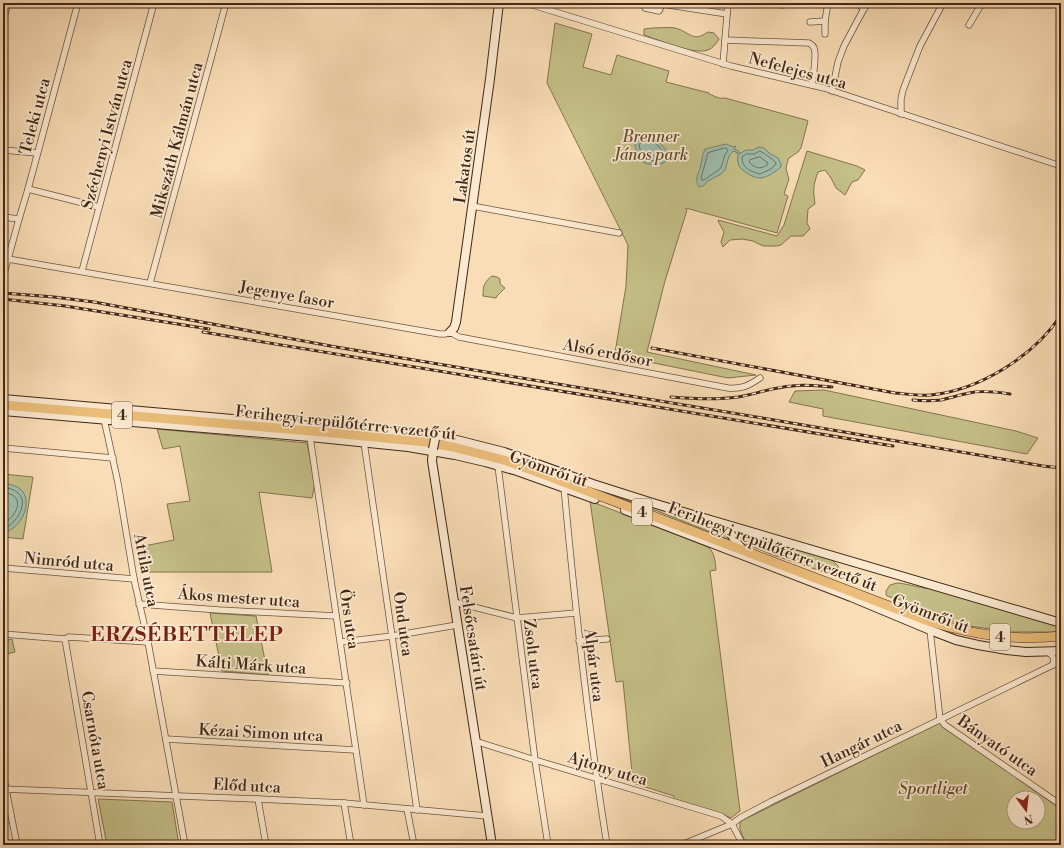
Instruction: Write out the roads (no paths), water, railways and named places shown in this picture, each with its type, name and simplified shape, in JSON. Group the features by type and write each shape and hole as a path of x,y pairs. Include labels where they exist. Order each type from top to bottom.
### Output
{"main road":[{"name":"Ferihegyi repülőtérre vezető út","path":"3,405 319,432 426,442 454,447 507,461 540,473 932,622 980,635 1017,638 1061,636"}],"street":[{"path":"3,22 8,3"},
{"name":"Teleki utca","path":"3,274 78,3"},
{"name":"Széchenyi István utca","path":"82,271 154,3"},
{"name":"Mikszáth Kálmán utca","path":"150,283 226,3"},
{"name":"Lakatos út","path":"450,332 454,328 456,322 499,3"},
{"name":"Nefelejcs utca","path":"526,3 722,64 832,91 1061,166"},
{"path":"646,3 645,8 660,11 662,4 727,14"},
{"path":"722,64 728,3"},
{"path":"762,3 783,5 789,3"},
{"path":"825,34 824,21 828,3"},
{"path":"857,3 864,9"},
{"path":"832,91 838,62 844,46 867,3"},
{"path":"969,25 982,3"},
{"path":"901,114 901,99 903,90 920,46 940,4"},
{"path":"810,22 824,21"},
{"path":"725,40 809,43 815,48 812,85"},
{"path":"3,150 37,153"},
{"path":"28,188 99,207"},
{"path":"472,206 619,232"},
{"path":"3,217 19,219"},
{"name":"Jegenye fasor","path":"8,259 440,334 450,332"},
{"name":"Alsó erdősor","path":"450,332 459,337 728,388 748,386 760,378"},
{"name":"Gyömrői út","path":"3,399 435,437 469,443 504,452 593,484 709,520 1061,623"},
{"name":"Gyömrői út","path":"3,410 364,442 433,450 470,458 602,501 844,594 930,630 962,641 995,648 1022,651 1061,651"},
{"name":"Attila utca","path":"104,419 113,458 134,579 148,642 184,845"},
{"name":"Örs utca","path":"310,437 364,805"},
{"name":"Felsőcsatári út","path":"435,437 432,461 492,845"},
{"name":"Ond utca","path":"364,442 417,810"},
{"path":"3,448 113,458"},
{"name":"Zsolt utca","path":"498,466 535,760 548,845"},
{"name":"Alpár utca","path":"564,488 579,641 607,845"},
{"name":"Gyömrői út","path":"709,520 725,526 737,544 745,551"},
{"name":"Nimród utca","path":"3,568 134,579"},
{"path":"454,602 517,618 576,613"},
{"name":"Ákos mester utca","path":"139,604 336,616"},
{"path":"341,642 392,636 457,625"},
{"path":"930,630 940,719"},
{"path":"3,634 65,639 69,637 148,642"},
{"name":"Csarnóta utca","path":"65,639 100,845"},
{"path":"579,641 607,639"},
{"path":"1048,652 1054,657 1053,664"},
{"name":"Hangár utca","path":"681,845 732,824 770,802 1061,660"},
{"name":"Kálti Márk utca","path":"153,671 347,683"},
{"name":"Bányató utca","path":"940,719 945,725 1061,805"},
{"name":"Kézai Simon utca","path":"166,739 355,750"},
{"name":"Ajtony utca","path":"475,741 721,816 732,824"},
{"path":"3,774 4,789 17,845"},
{"name":"Előd utca","path":"4,789 344,803 487,816"},
{"path":"258,799 266,845"},
{"path":"344,803 351,845"},
{"path":"407,809 414,845"},
{"path":"732,824 743,845"}],"water":[{"path":"650,133 670,154 667,160 663,163 654,165 645,163 638,156 635,144 641,136"},
{"path":"726,144 733,147 736,146 734,149 739,151 739,154 746,150 753,150 759,147 764,148 778,158 781,167 766,177 755,177 739,166 738,153 733,151 729,156 725,170 703,186 699,187 697,184 697,178 705,149"},
{"path":"3,483 19,488 26,498 26,504 25,511 19,523 9,531 3,533"}],"railway":[{"path":"3,293 94,302 336,347 1061,468"},
{"path":"3,299 65,306 209,329"},
{"path":"652,348 895,393 931,395 950,392 968,386 987,378 1004,368 1021,357 1036,344 1050,330 1061,315"},
{"path":"203,332 893,446"},
{"path":"671,397 721,399 797,385 832,387"},
{"path":"913,400 941,400 974,392 1010,394"}],"district":[{"name":"ERZSÉBETTELEP","path":"187,634"}],"park label":[{"name":"Brenner János park","path":"651,145"},
{"name":"Sportliget","path":"933,788"}]}
